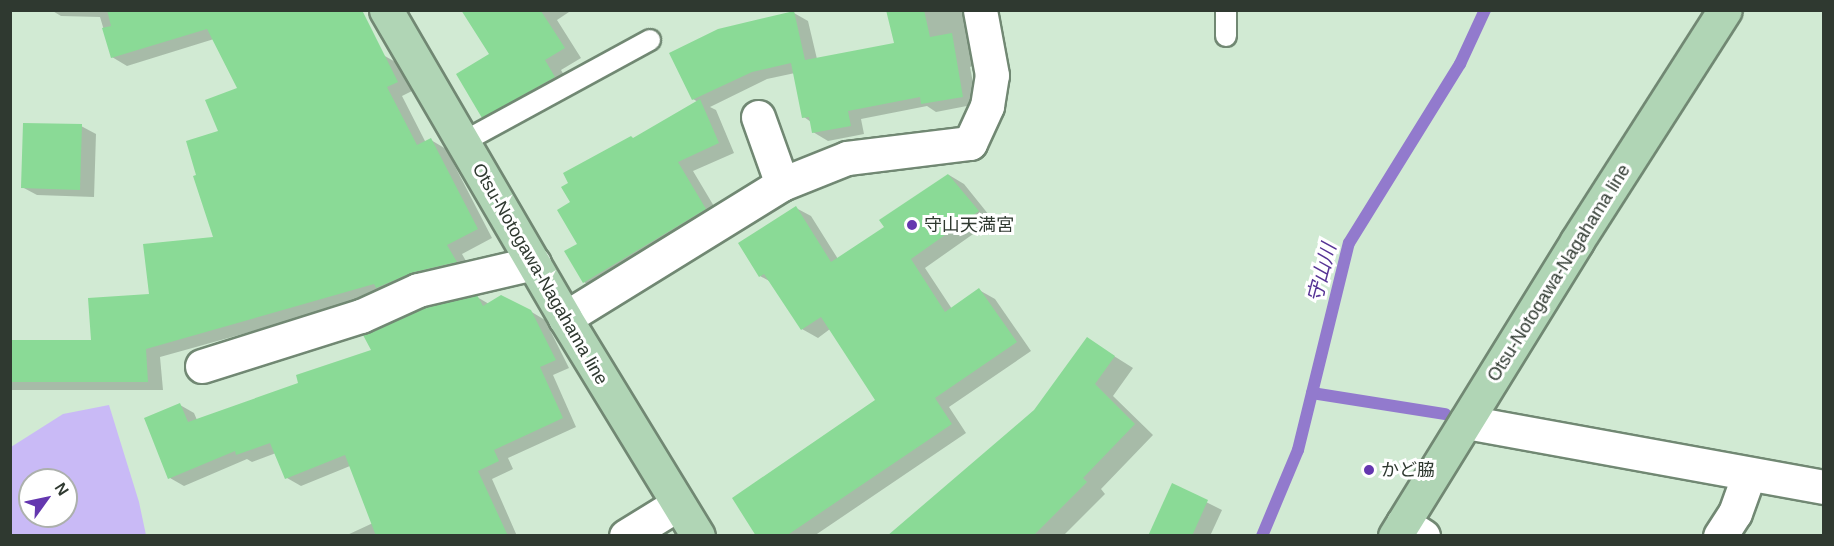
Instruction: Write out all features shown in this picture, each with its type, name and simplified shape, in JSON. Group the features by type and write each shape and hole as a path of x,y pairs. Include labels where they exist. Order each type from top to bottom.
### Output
{"main road":[{"name":"Otsu-Notogawa-Nagahama line","path":"386,10 565,318 698,536"},
{"name":"Otsu-Notogawa-Nagahama line","path":"1407,531 1466,422 1577,242 1725,10"}],"street":[{"path":"565,318 782,184 847,158 970,143 987,106 992,75 980,10"},
{"path":"759,117 782,184"},
{"path":"202,366 361,316 418,290 534,263"},
{"path":"1466,422 1824,487"},
{"path":"1720,536 1735,513 1749,474"},
{"path":"626,536 678,504"}],"lane":[{"path":"1226,10 1226,36"},
{"path":"463,142 650,40"}],"shaded area":[{"path":"109,405 139,502 146,535 11,535 11,447 63,414"}],"building":[{"path":"107,10 362,10 398,82 387,87 417,145 431,138 478,229 447,245 457,262 414,272 376,288 374,284 146,349 148,382 10,382 10,340 91,340 88,298 149,294 143,244 213,237 193,176 196,175 186,141 218,131 205,100 237,88 207,29 111,58 102,28 111,26"},
{"path":"461,10 541,11 565,48 545,60 555,77 482,118 456,74 489,54"},
{"path":"886,10 924,10 930,37 952,33 963,97 921,104 920,97 848,111 851,126 812,133 809,117 802,118 791,63 752,72 692,100 669,53 718,29 794,11 805,60 894,43"},
{"path":"700,99 719,143 678,162 706,209 583,283 564,251 577,244 557,210 570,202 561,187 568,183 563,173 631,136 633,138"},
{"path":"23,123 82,124 80,190 21,188"},
{"path":"948,174 979,211 911,259 945,312 979,288 1017,342 935,398 952,424 786,536 756,536 732,498 875,400 821,317 801,330 764,274 759,277 738,243 796,206 831,262 884,227 879,220"},
{"path":"477,295 483,306 501,295 531,310 556,360 540,367 563,418 494,450 499,461 478,471 508,536 376,536 345,455 285,479 270,443 236,455 235,451 168,479 144,418 180,403 188,422 298,383 296,375 371,350 363,335 424,308"},
{"path":"1087,337 1115,356 1095,384 1135,424 1083,478 1087,482 1033,536 887,536 1034,410"},
{"path":"1172,483 1208,500 1192,536 1148,536"}],"waterway":[{"name":"守山川","path":"1262,536 1298,450 1349,243 1460,64 1485,10"},
{"path":"1312,393 1445,414"}],"place":[{"name":"守山天満宮","path":"912,225"},
{"name":"かど脇","path":"1369,470"}]}
